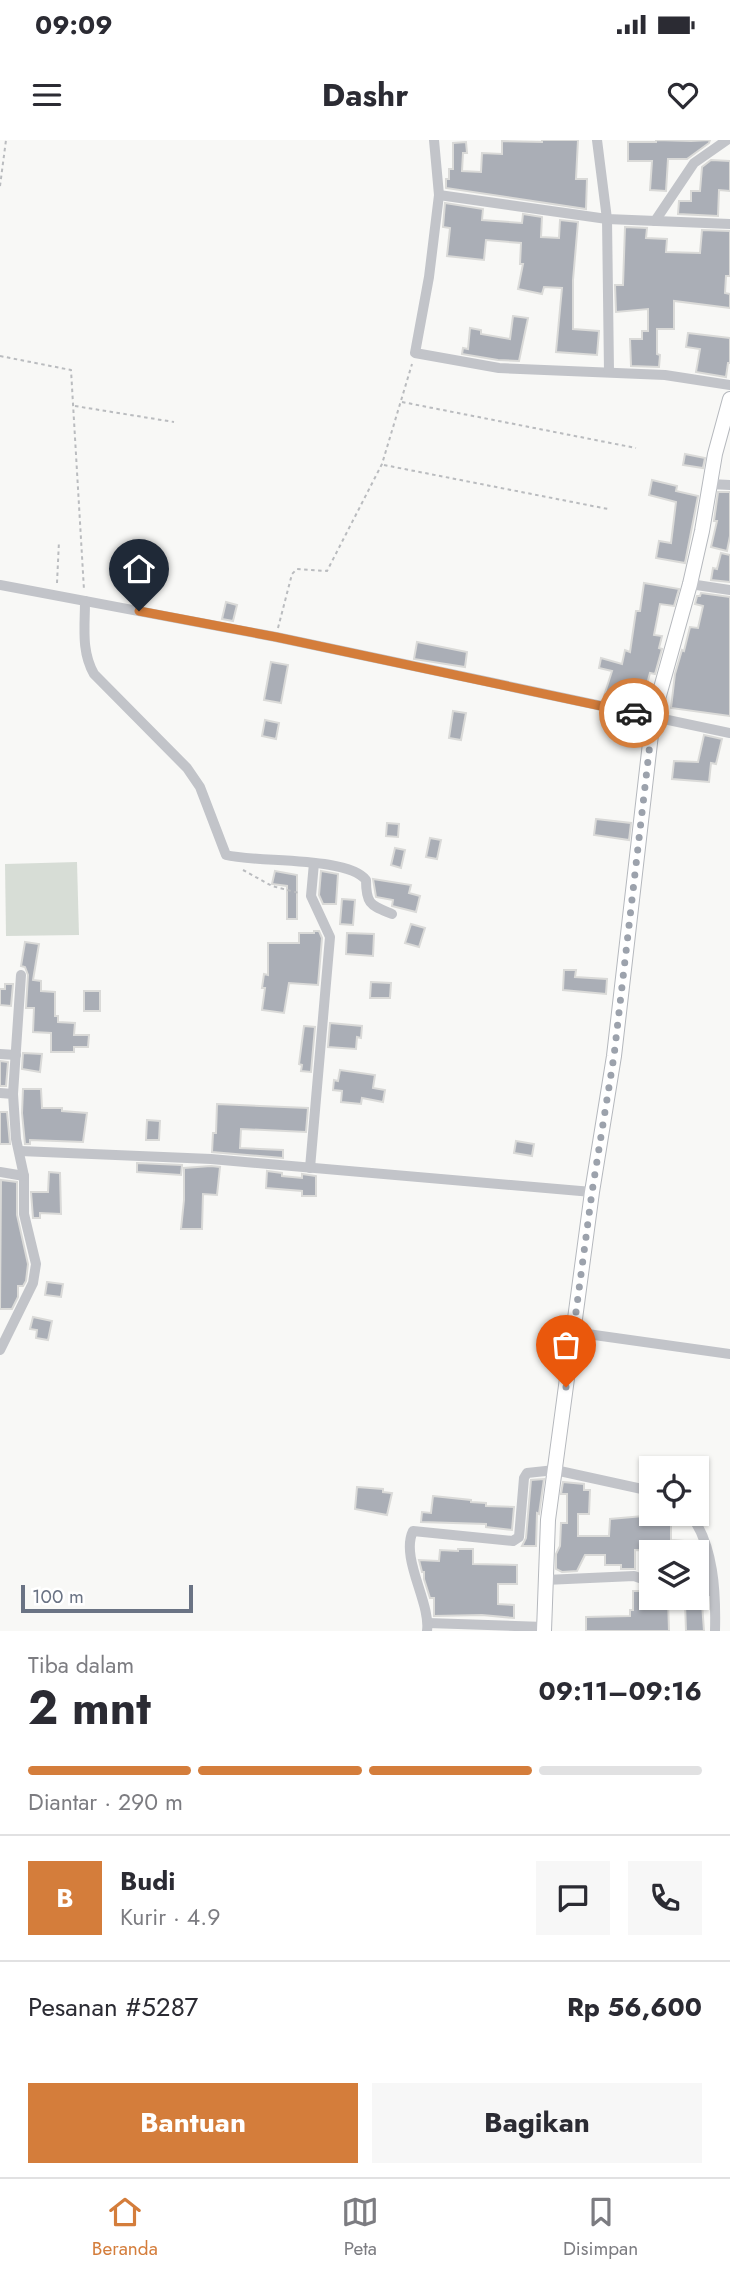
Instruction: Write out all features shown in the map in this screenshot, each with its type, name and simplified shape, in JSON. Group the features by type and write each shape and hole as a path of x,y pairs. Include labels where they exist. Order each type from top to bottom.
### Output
{"street":[{"path":"434,140 439,195 429,277 415,353 509,369 665,375 730,385"},
{"path":"597,140 607,219 609,371"},
{"path":"655,221 694,163 727,140"},
{"path":"439,195 607,219 730,224"},
{"path":"639,1489 555,1470 527,1473 524,1478 519,1537 513,1541 413,1531 410,1542 415,1578 428,1627 544,1629 548,1520 555,1470 592,1192 614,1056 653,717 690,584 710,484 727,425 730,399"},
{"path":"710,484 730,485"},
{"path":"690,584 730,590"},
{"path":"0,585 276,637 730,732"},
{"path":"85,601 86,660 94,674 187,768 200,787 226,855 314,863 356,872 366,880 368,901 371,905 392,914"},
{"path":"310,1168 330,937 311,896 314,863"},
{"path":"1,1345 35,1275 34,1252 24,1214 24,1176 16,1139 13,1094 21,975"},
{"path":"0,1054 16,1055"},
{"path":"0,1093 13,1094"},
{"path":"20,1151 174,1156 592,1192"},
{"path":"0,1172 24,1176"},
{"path":"573,1332 730,1354"},
{"path":"700,1526 708,1553 714,1591 715,1631"},
{"path":"545,1580 639,1578"},
{"path":"709,1591 714,1591"}],"path":[{"path":"0,186 6,140"},
{"path":"276,637 292,574 297,569 327,570 383,464 415,353"},
{"path":"0,356 71,370 85,601"},
{"path":"401,401 636,447"},
{"path":"74,406 174,422"},
{"path":"383,464 608,509"},
{"path":"56,595 59,541"},
{"path":"226,855 245,871 272,886 311,896"}],"shaded area":[{"path":"77,862 79,935 6,936 5,864"}],"building":[{"path":"578,140 576,179 587,179 586,209 446,188 449,169 453,169 453,143 466,142 467,153 463,153 462,171 481,172 482,153 502,154 502,141"},
{"path":"710,140 687,159 668,159 666,191 650,190 652,161 628,161 628,142"},
{"path":"711,160 730,161 730,191 719,190 718,216 678,214 679,201 691,201 691,191 700,191 702,167"},
{"path":"445,203 483,209 482,220 522,223 523,214 542,217 541,237 559,238 560,220 578,222 573,280 573,329 599,331 597,355 556,352 562,288 544,287 542,294 518,289 523,264 520,264 521,243 486,240 484,260 447,256 450,228 443,227"},
{"path":"625,227 647,228 646,238 667,239 666,252 700,253 702,230 730,231 730,276 726,276 725,293 730,294 730,308 674,301 674,329 657,329 659,367 631,366 630,339 642,339 642,331 648,331 648,309 616,312 615,285 623,285"},
{"path":"513,316 528,318 519,361 462,354 463,348 468,349 470,328 481,330 481,334 510,339"},
{"path":"688,333 730,338 730,363 726,377 696,372 700,349 686,347"},
{"path":"685,454 705,458 703,468 683,465"},
{"path":"652,480 677,486 676,491 698,496 685,563 656,558 659,541 671,543 676,502 649,495"},
{"path":"718,492 730,492 730,536 727,551 711,547 717,521 714,521"},
{"path":"721,553 730,555 730,582 711,580 713,568 717,569"},
{"path":"644,583 679,589 674,606 660,604 654,635 662,636 659,648 662,649 655,674 650,673 643,699 626,694 623,702 604,696 612,671 599,668 601,658 622,664 625,650 630,652 636,611 640,611"},
{"path":"701,593 730,597 730,716 671,708 675,674 682,650 684,651 690,627 698,628 703,606 695,604"},
{"path":"226,602 237,605 233,621 222,619"},
{"path":"417,642 467,652 465,667 414,659"},
{"path":"271,662 288,665 281,703 264,700"},
{"path":"453,711 466,713 461,740 449,738"},
{"path":"265,720 279,723 276,739 262,736"},
{"path":"704,735 722,739 716,764 711,763 709,782 672,779 674,761 698,762"},
{"path":"596,819 631,823 629,840 594,835"},
{"path":"387,823 399,824 398,837 386,836"},
{"path":"430,838 441,840 437,859 426,857"},
{"path":"395,848 405,850 401,868 391,865"},
{"path":"275,871 297,875 297,919 287,919 287,886 272,884"},
{"path":"321,871 338,874 336,904 323,904 319,895"},
{"path":"373,879 411,885 409,893 420,896 416,912 392,906 393,900 376,897"},
{"path":"342,899 355,900 353,925 340,924"},
{"path":"411,924 425,928 419,947 405,943"},
{"path":"319,931 322,938 318,985 289,983 284,1013 262,1010 264,974 268,975 268,943 299,943 299,933"},
{"path":"347,933 374,934 373,956 346,954"},
{"path":"25,942 39,944 33,980 41,981 41,991 55,992 55,1016 58,1016 58,1022 75,1023 74,1035 89,1035 88,1047 74,1047 74,1052 51,1052 51,1033 33,1032 34,1008 26,1008 28,975 25,967 21,966"},
{"path":"564,970 576,970 575,977 607,979 606,994 563,990"},
{"path":"371,982 391,983 390,998 370,998"},
{"path":"5,984 13,984 11,1006 0,1005 0,989 5,989"},
{"path":"84,991 100,991 100,1011 84,1011"},
{"path":"330,1023 362,1026 356,1049 328,1047"},
{"path":"304,1026 315,1027 311,1072 301,1071 302,1065 299,1064"},
{"path":"23,1053 42,1054 40,1072 22,1069"},
{"path":"0,1061 8,1062 6,1086 0,1086"},
{"path":"340,1070 375,1075 373,1088 385,1090 383,1102 362,1098 361,1104 341,1102 342,1091 333,1090 334,1080 338,1081"},
{"path":"23,1089 41,1089 42,1108 62,1108 62,1111 87,1113 83,1142 30,1140 30,1144 25,1144"},
{"path":"217,1104 308,1108 306,1132 241,1129 240,1148 283,1150 283,1158 212,1152"},
{"path":"0,1112 7,1112 10,1144 0,1144"},
{"path":"147,1120 160,1121 159,1140 146,1140"},
{"path":"516,1141 534,1144 532,1156 514,1153"},
{"path":"137,1163 182,1165 181,1175 137,1172"},
{"path":"220,1167 217,1195 203,1194 202,1229 181,1229 184,1168"},
{"path":"267,1171 282,1173 282,1176 316,1176 316,1196 302,1196 302,1191 266,1188"},
{"path":"49,1172 60,1173 61,1214 40,1213 40,1218 33,1218 31,1192 48,1192"},
{"path":"1,1180 17,1182 17,1215 28,1264 26,1281 23,1286 18,1286 18,1297 12,1309 0,1309"},
{"path":"47,1282 63,1284 61,1297 45,1295"},
{"path":"33,1317 52,1321 48,1340 36,1338 37,1330 30,1329"},
{"path":"544,1479 539,1514 537,1513 536,1546 522,1546 526,1538 531,1480"},
{"path":"563,1482 584,1484 584,1490 590,1490 589,1514 578,1514 578,1536 609,1536 610,1519 639,1516 639,1526 671,1526 671,1540 639,1540 639,1550 635,1550 635,1569 621,1569 621,1565 605,1565 605,1555 585,1555 577,1571 562,1572 556,1569 556,1554 560,1546 561,1523 567,1523 567,1494 561,1494"},
{"path":"357,1487 383,1489 383,1492 392,1493 387,1515 355,1509"},
{"path":"433,1496 471,1500 486,1503 486,1506 514,1507 512,1530 486,1527 486,1524 421,1522 422,1512 431,1513"},
{"path":"473,1549 473,1564 517,1565 517,1584 498,1584 498,1604 514,1605 514,1618 482,1615 434,1616 434,1598 430,1598 419,1560 439,1561 440,1550"},
{"path":"633,1591 639,1591 639,1610 668,1610 669,1631 586,1631 586,1617 630,1616 630,1610 633,1610"},
{"path":"685,1610 702,1610 704,1631 686,1631"}],"way so far":[{"path":"566,1387 592,1192 614,1056 653,717 634,713"}],"route":[{"path":"139,611 276,637 634,713"}]}
